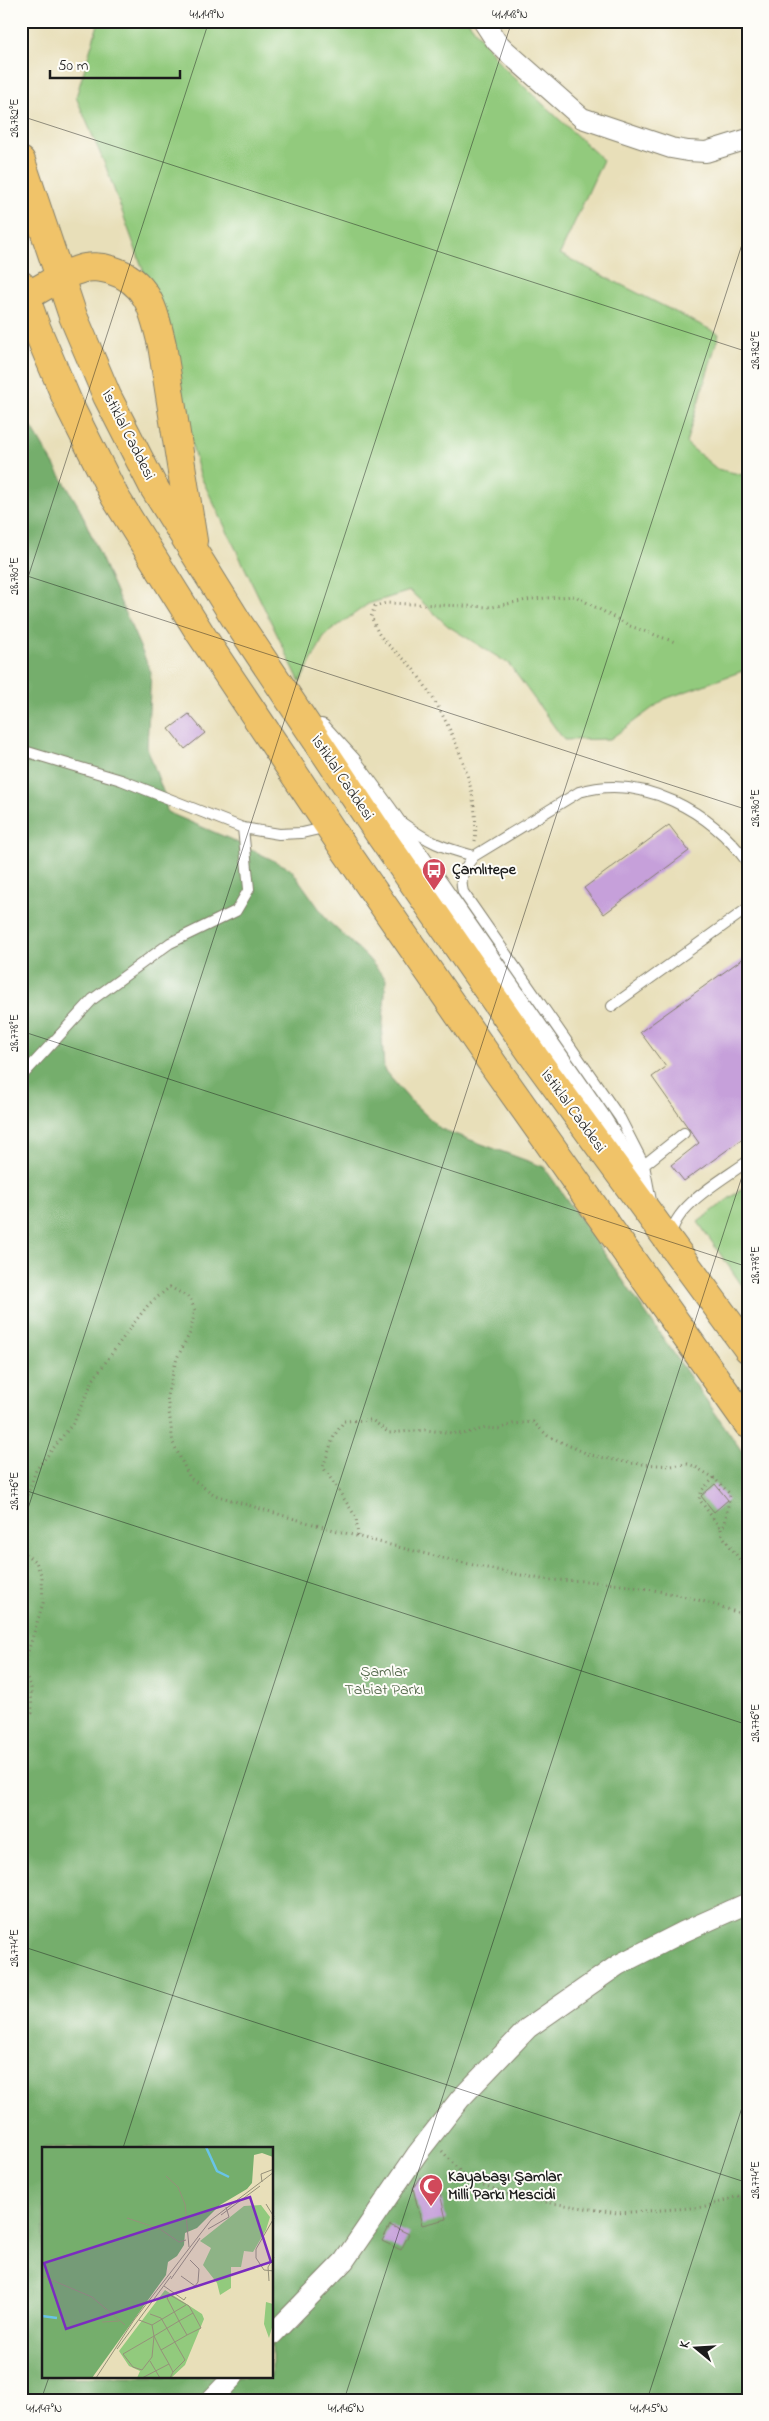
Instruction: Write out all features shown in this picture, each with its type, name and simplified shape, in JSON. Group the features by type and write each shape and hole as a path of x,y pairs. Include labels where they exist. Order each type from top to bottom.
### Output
{"main road":[{"name":"İstiklal Caddesi","path":"21,161 73,316 107,396 153,486 273,674 380,835 535,1058 748,1349"},
{"path":"196,554 162,345 154,314 142,287 124,274 104,268 81,268 60,278 23,291 70,407 115,497 200,633 329,827 503,1078 748,1424"}],"street":[{"path":"484,21 501,46 582,118 671,148 688,151 706,152 748,139"},
{"path":"273,674 351,762 387,811 601,1119 651,1201 670,1243"},
{"path":"274,2333 344,2261 430,2138 460,2099 528,2028 618,1965 683,1932 748,1903"},
{"path":"210,2400 231,2378"}],"lane":[{"path":"21,750 121,780 243,828 279,834 302,833 329,827"},
{"path":"651,1201 644,1165 620,1118 464,892 461,884 462,872 474,856 579,792 593,788 621,787 642,790 668,798 703,819 733,843 748,863"},
{"path":"387,811 426,840 441,847 474,856"},
{"path":"21,1077 93,999 170,943 236,911 249,889 243,828"},
{"path":"612,1006 748,908"},
{"path":"644,1165 684,1133"},
{"path":"670,1243 671,1232 676,1218 688,1205 748,1161"}],"path":[{"path":"724,21 748,26"},
{"path":"474,856 476,813 468,781 450,728 414,670 379,634 371,617 375,606 386,603 492,607 532,599 575,596 630,626 675,642"},
{"path":"21,1514 36,1470 74,1422 93,1380 132,1324 150,1304 170,1287 190,1298 194,1310 190,1333 177,1358 167,1396 173,1443 190,1478 215,1495 463,1564 558,1582 584,1581 668,1593 732,1610 748,1617"},
{"path":"358,1536 356,1517 324,1467 334,1436 344,1421 372,1420 389,1433 425,1430 463,1434 486,1428 499,1429 513,1424 533,1422 548,1436 585,1454 630,1463 671,1466 687,1464 714,1478 730,1494 725,1523 721,1529"},
{"path":"714,1478 702,1490 699,1499 748,1571"},
{"path":"21,1551 36,1562 42,1577 43,1603 23,1668 31,1688 32,1713 21,1724"},
{"path":"430,2138 467,2179 519,2198 617,2213 705,2207 748,2193"}],"green space":[{"path":"99,21 468,21 502,66 603,160 560,254 719,334 686,443 717,469 748,476 748,669 665,699 610,739 564,740 509,664 448,626 410,591 368,604 325,635 300,682 200,475 150,289 106,167 76,97"},
{"name":"Şamlar Tabiat Parkı","path":"21,409 79,507 151,672 147,747 165,797 167,812 230,839 291,869 328,921 366,956 386,979 382,1036 384,1070 409,1099 441,1129 544,1167 748,1460 748,2400 21,2400"},
{"path":"748,1184 748,1294 698,1222"}],"building":[{"path":"189,714 205,733 185,749 169,729"},
{"path":"669,825 689,851 604,914 584,888"},
{"path":"748,955 748,1135 684,1181 671,1165 699,1143 652,1077 666,1067 640,1032"},
{"path":"715,1484 728,1500 714,1512 701,1496"},
{"name":"Kayabaşı Şamlar Milli Parkı Mescidi","path":"420,2177 439,2189 446,2219 422,2225 413,2188"},
{"path":"390,2225 409,2234 401,2250 382,2241"}],"place":[{"name":"Çamlıtepe","path":"434,891"},
{"name":"Kayabaşı Şamlar Milli Parkı Mescidi","path":"431,2207"}]}
